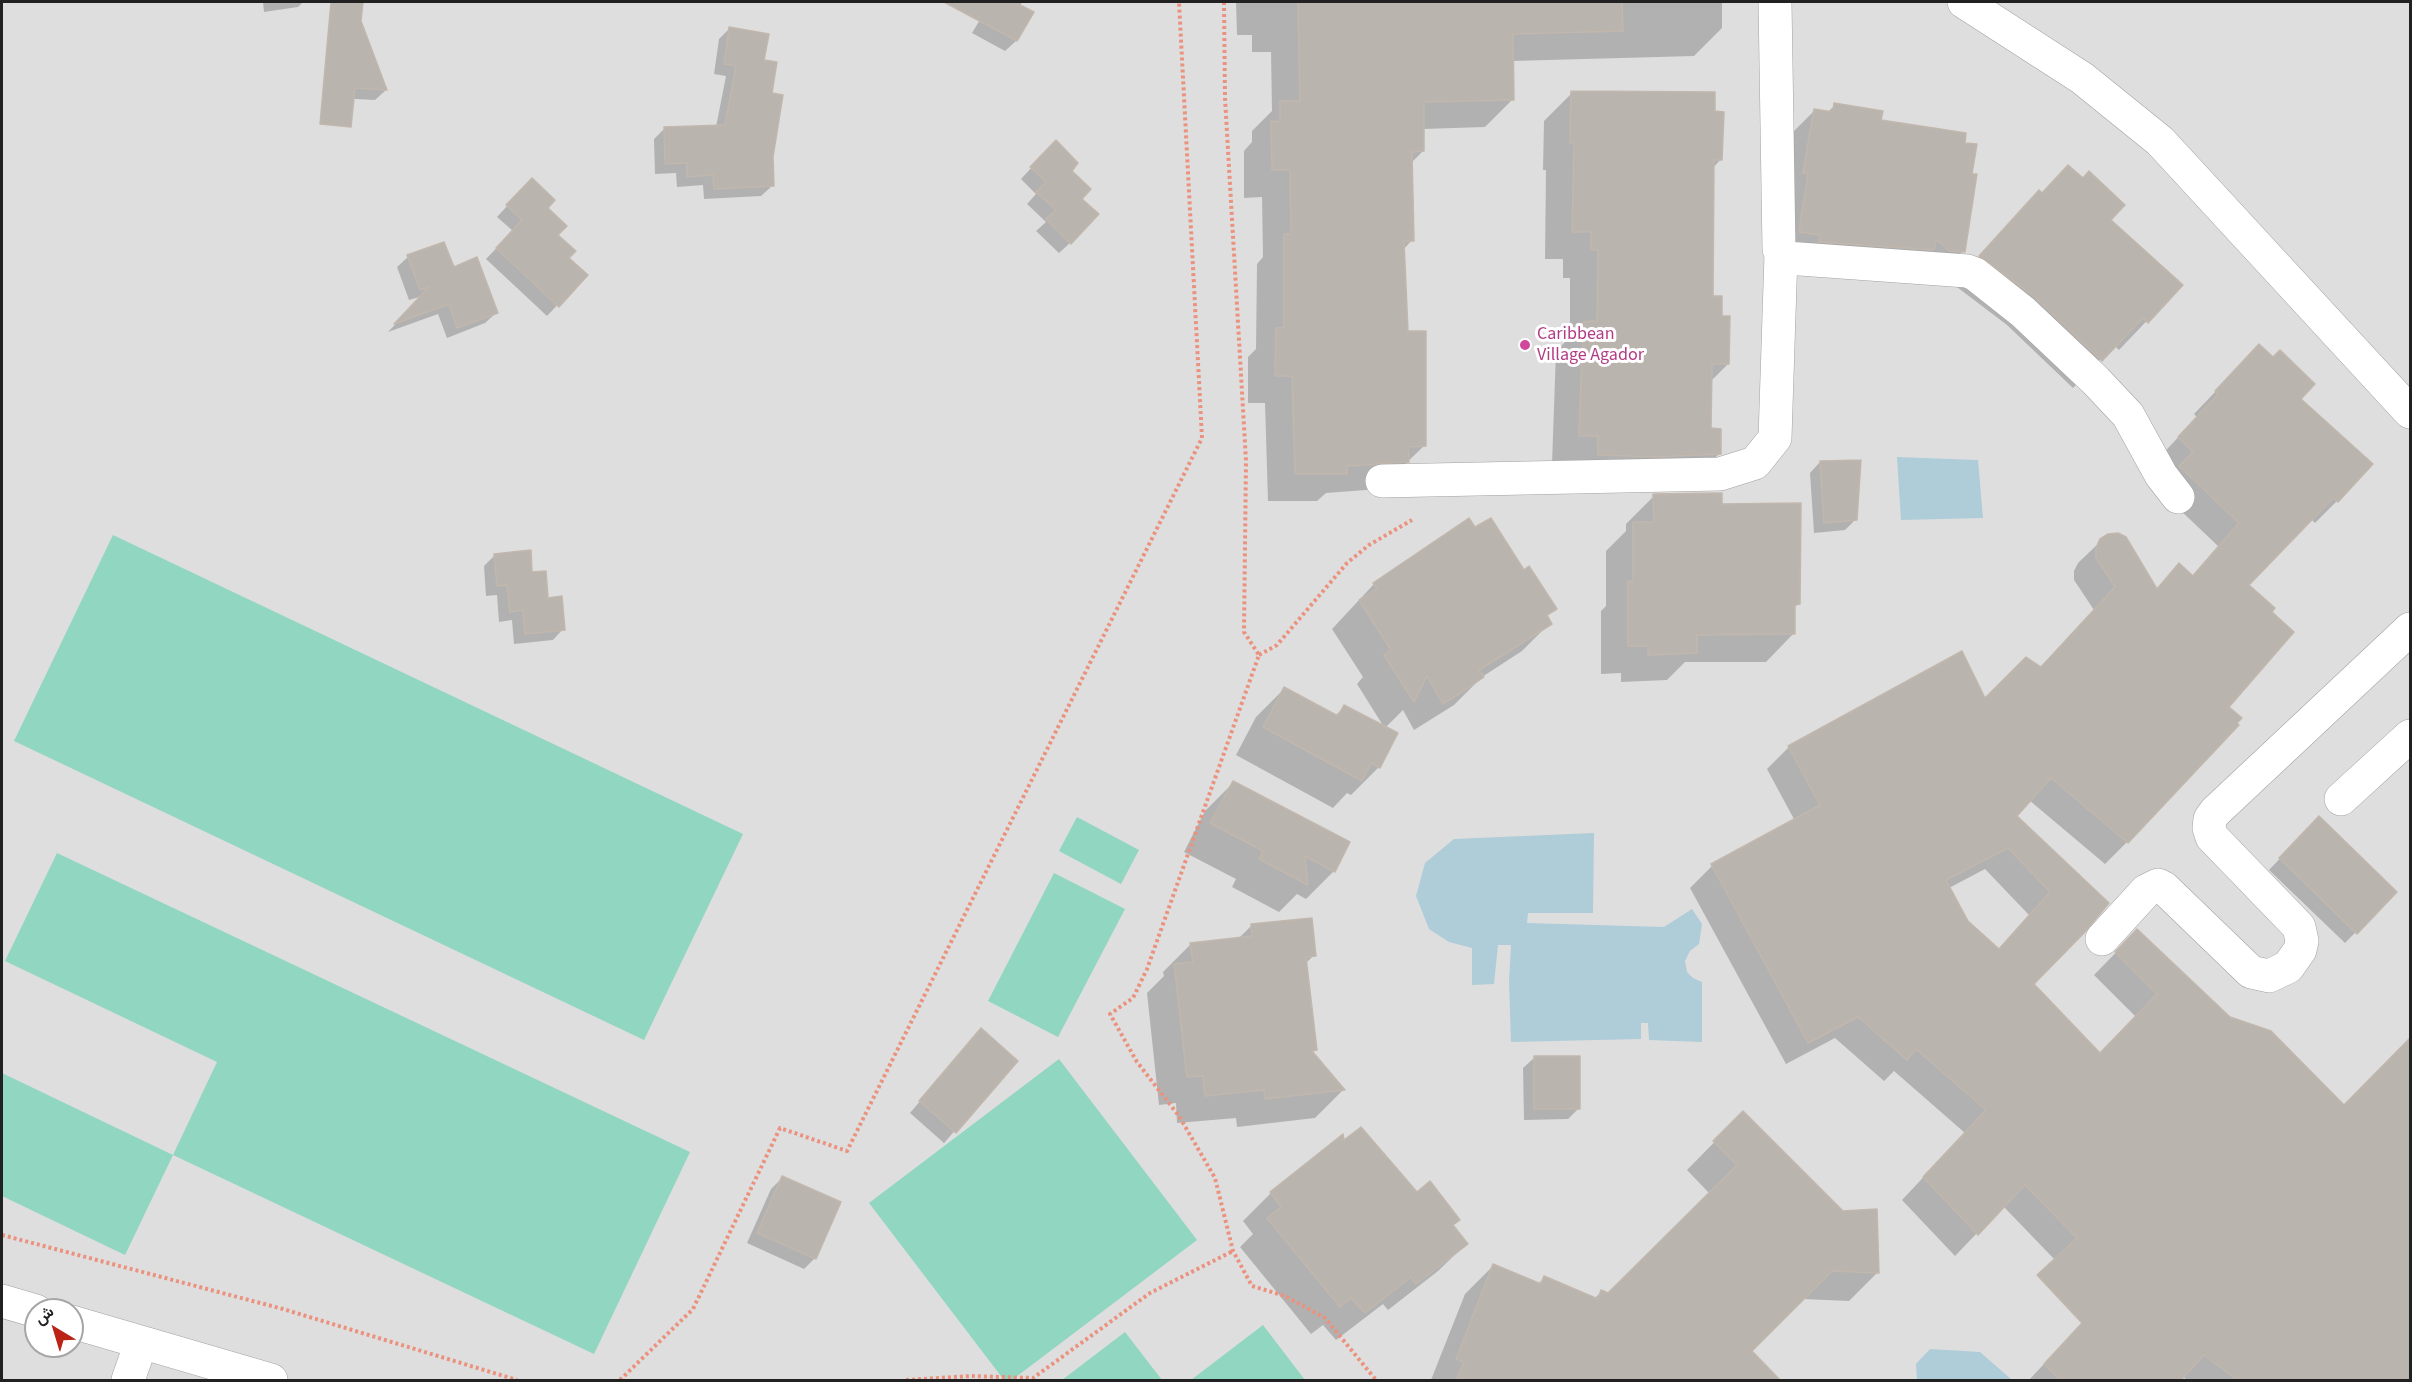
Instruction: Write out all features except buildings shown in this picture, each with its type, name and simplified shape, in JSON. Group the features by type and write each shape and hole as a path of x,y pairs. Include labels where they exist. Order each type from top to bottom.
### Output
{"street":[{"path":"1382,481 1720,474 1755,463 1775,438 1781,254 1779,249 1775,2"},
{"path":"1964,2 2082,78 2160,141 2410,411"},
{"path":"1781,254 1786,258 1967,271 1975,274 2023,312 2096,381 2128,415 2161,475 2178,497"},
{"path":"2102,939 2146,891 2158,885 2164,888 2251,972 2269,976 2288,967 2300,950 2302,941 2299,927 2212,837 2209,828 2210,819 2214,812 2410,629"},
{"path":"2341,799 2410,736"},
{"path":"2,1301 24,1307"},
{"path":"84,1326 271,1380"},
{"path":"128,1380 141,1343"}],"path":[{"path":"620,1380 693,1309 780,1128 847,1151 1202,438 1179,2"},
{"path":"1224,2 1225,98 1246,461 1244,632 1259,655"},
{"path":"1376,1380 1325,1318 1285,1296 1252,1286 1233,1251 1215,1178 1179,1116 1137,1062 1110,1014 1133,998 1147,969 1259,655 1277,645 1347,563 1369,545 1417,518"},
{"path":"2,1235 283,1309 517,1380"},
{"path":"906,1380 971,1376 1033,1378 1150,1293 1233,1251"}],"shaded area":[{"path":"2,2 2410,2 2410,1380 2,1380"}],"green space":[{"path":"113,535 743,834 644,1040 14,741"},
{"path":"1077,817 1139,850 1121,884 1059,851"},
{"path":"57,853 690,1152 594,1354 173,1155 217,1062 5,961"},
{"path":"1054,873 1125,909 1058,1037 988,1001"},
{"path":"1059,1059 1197,1240 1012,1380 1004,1380 869,1203"},
{"path":"2,1073 173,1155 125,1255 2,1196"},
{"path":"1263,1325 1305,1380 1191,1380"},
{"path":"1125,1332 1162,1380 1062,1380"}],"water":[{"path":"1897,457 1978,460 1983,518 1901,520"},
{"path":"1594,833 1593,913 1528,913 1527,923 1664,927 1692,909 1702,924 1699,944 1690,951 1685,961 1687,972 1702,982 1702,1042 1649,1040 1648,1023 1641,1023 1641,1039 1511,1042 1509,982 1511,945 1498,945 1494,984 1472,985 1472,948 1449,942 1429,929 1416,896 1425,863 1454,839"},
{"path":"1930,1349 1980,1352 2012,1380 1917,1380 1916,1364"}],"place":[{"name":"Caribbean Village Agador","path":"1525,345"}]}
